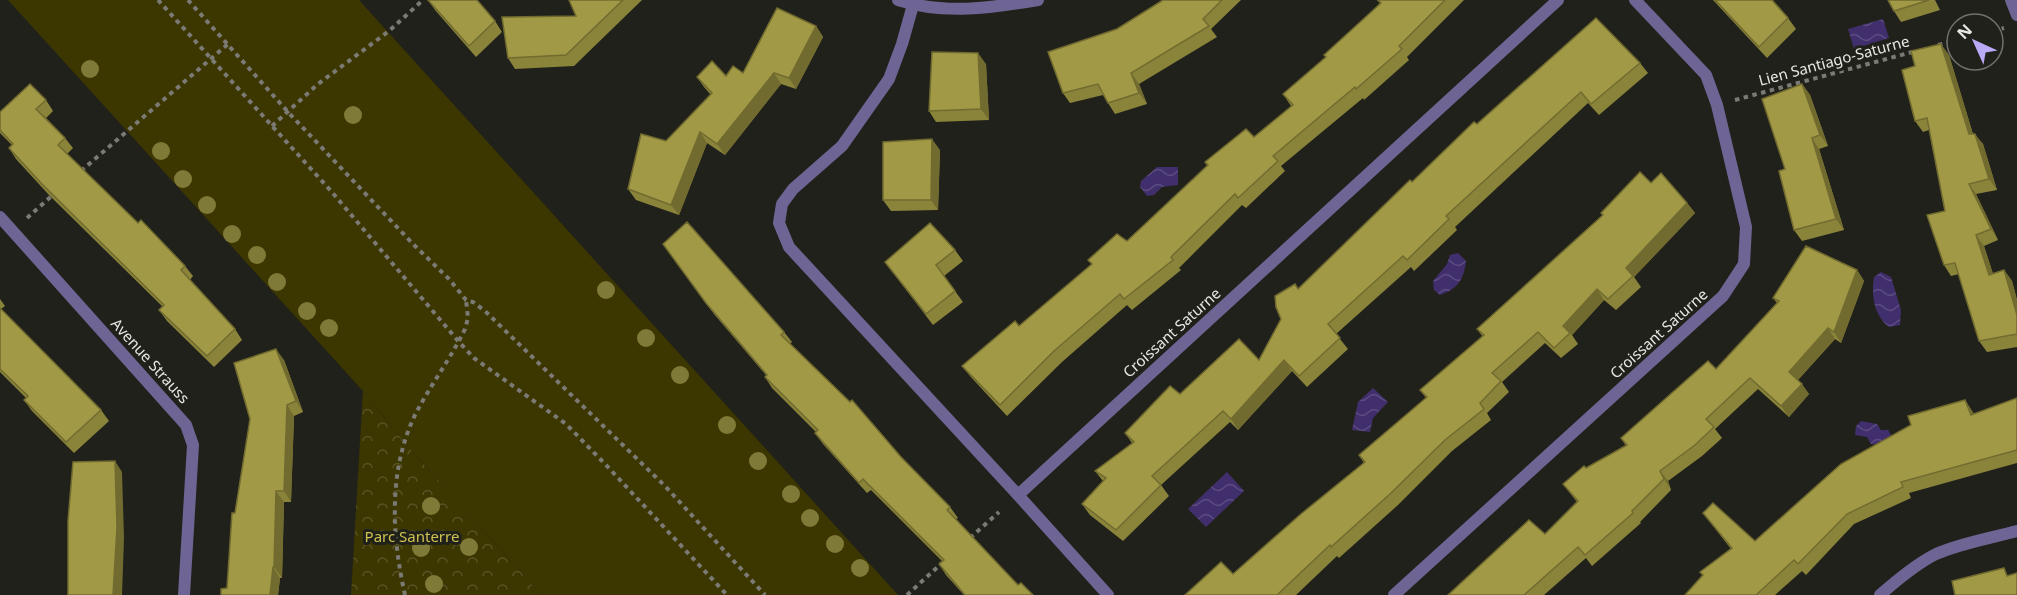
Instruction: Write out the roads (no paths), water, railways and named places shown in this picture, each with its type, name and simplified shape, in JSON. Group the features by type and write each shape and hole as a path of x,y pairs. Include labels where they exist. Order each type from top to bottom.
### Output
{"street":[{"path":"898,0 913,5 951,9 1002,6 1038,0"},
{"name":"Croissant Saturne","path":"1018,495 1558,0"},
{"name":"Croissant Saturne","path":"1394,595 1723,296 1744,264 1746,227 1717,105 1706,75 1635,0"},
{"path":"2011,0 2017,15"},
{"path":"913,5 889,79 842,146 793,189 782,204 779,223 789,247 1108,595"},
{"name":"Avenue Strauss","path":"0,217 186,425 193,445 184,595"},
{"path":"1880,595 1898,579 1936,554 2017,531"}],"water":[{"path":"1883,19 1889,38 1854,49 1848,29"},
{"path":"1157,167 1178,167 1178,185 1162,187 1154,195 1147,196 1140,187 1141,181"},
{"path":"1458,253 1466,261 1462,278 1451,290 1440,295 1434,290 1433,281 1447,264 1450,255"},
{"path":"1881,272 1891,277 1901,310 1900,325 1889,327 1877,311 1873,298 1873,284 1874,277"},
{"path":"1373,388 1388,402 1373,418 1370,432 1352,430 1358,402"},
{"path":"1861,421 1877,424 1881,430 1888,430 1891,435 1890,440 1884,446 1871,444 1867,437 1855,435 1856,426"},
{"path":"1227,472 1244,491 1206,527 1188,509"}],"park label":[{"name":"Parc Santerre","path":"412,537"}]}
